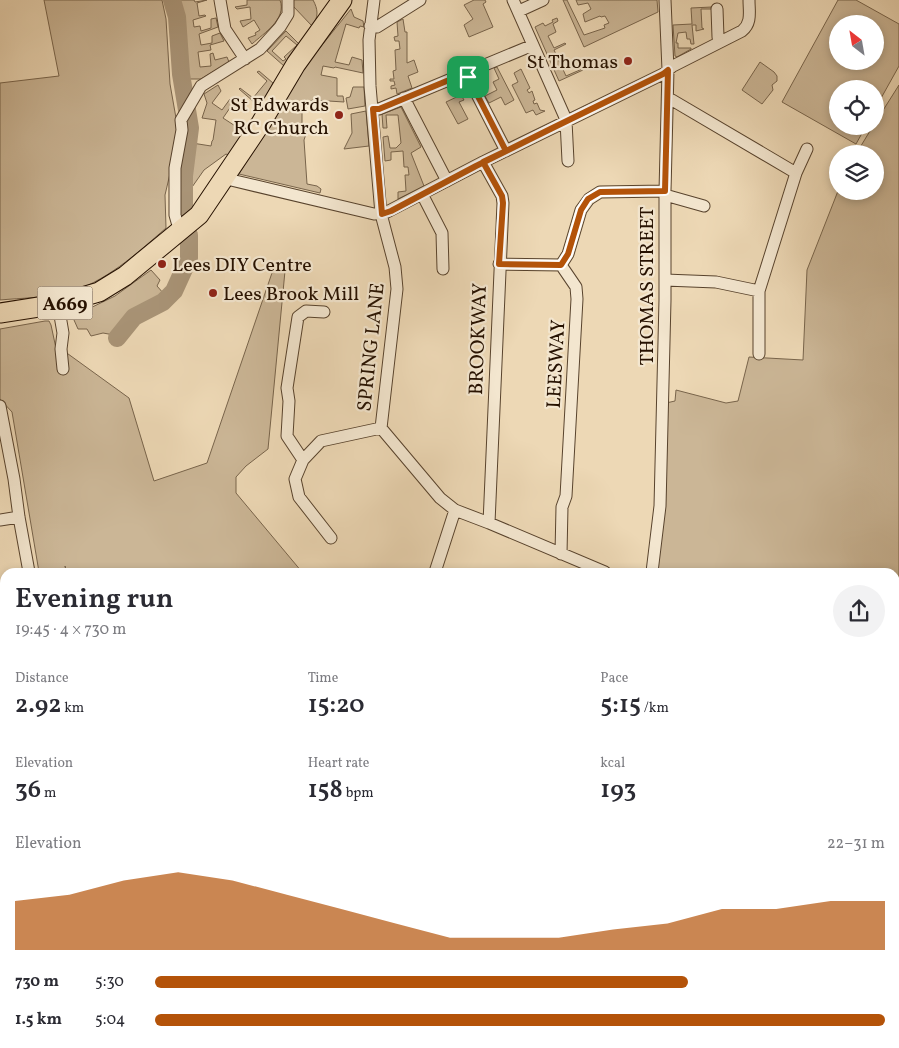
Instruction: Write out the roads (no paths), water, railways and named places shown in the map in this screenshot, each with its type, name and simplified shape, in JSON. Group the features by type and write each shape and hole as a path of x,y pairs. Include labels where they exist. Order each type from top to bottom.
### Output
{"main road":[{"name":"A669","path":"0,313 58,304 90,296 125,276 199,215 261,123 336,2"}],"street":[{"path":"220,0 225,29 245,59"},
{"path":"182,230 175,215 175,168 182,130 181,120 201,86 260,48 286,20 288,0"},
{"name":"SPRING LANE","path":"374,0 370,26 369,53 373,109 382,214 395,267 397,289 381,428 440,498 454,510 489,522 591,568"},
{"path":"370,26 377,27 420,0"},
{"path":"514,0 566,121 568,161"},
{"path":"519,11 543,0"},
{"name":"THOMAS STREET","path":"652,568 660,506 665,280 668,70 665,0"},
{"path":"226,177 231,180 355,210 382,214 483,162 663,74 747,27 749,0"},
{"path":"717,9 718,37 721,41"},
{"path":"373,109 379,109 533,45"},
{"path":"466,73 506,151"},
{"path":"404,98 447,181"},
{"path":"668,100 672,100 796,173"},
{"path":"759,354 759,291 796,173 807,149"},
{"name":"BROOKWAY","path":"483,162 502,196 503,203 489,522"},
{"path":"499,264 561,265 568,254 581,210 588,199 600,192 665,193 704,206"},
{"path":"422,194 442,233 443,270"},
{"name":"LEESWAY","path":"561,265 576,287 578,299 566,496 562,508 561,554"},
{"path":"665,280 716,282 759,291"},
{"path":"58,304 63,333 60,349 64,370"},
{"path":"303,460 287,436 289,401 287,388 298,317 306,311 324,312"},
{"path":"0,406 28,568"},
{"path":"331,538 299,498 295,479 303,460 321,442 381,428"},
{"path":"436,568 454,510"},
{"path":"0,520 19,517"}],"waterway":[{"path":"172,0 177,17 181,74 190,128 184,176 184,211"},
{"path":"117,338 134,317 163,302 174,291 189,258 189,235"}],"place":[{"name":"St Thomas","path":"628,61"},
{"name":"St Edwards RC Church","path":"339,115"},
{"name":"Lees DIY Centre","path":"162,264"},
{"name":"Lees Brook Mill","path":"213,293"}]}
